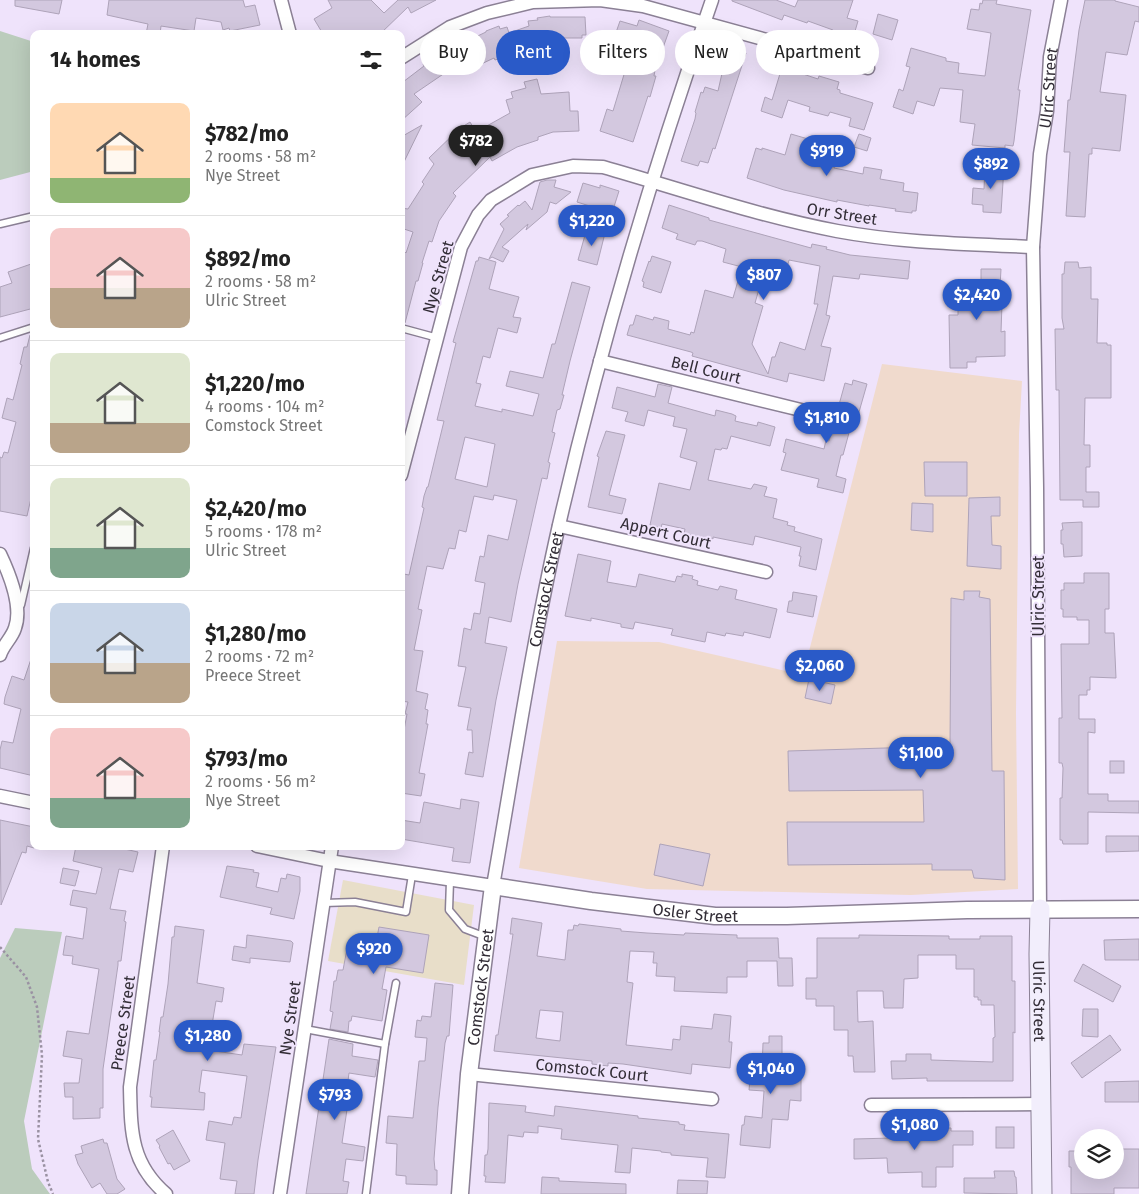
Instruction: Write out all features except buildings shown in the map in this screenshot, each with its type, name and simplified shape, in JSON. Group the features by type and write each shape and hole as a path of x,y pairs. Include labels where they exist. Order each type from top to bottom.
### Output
{"main road":[{"name":"Ulric Street","path":"1040,909 1042,1194"}],"street":[{"path":"281,0 289,30"},
{"path":"405,56 450,28 487,13 534,2 600,0 643,6 756,37"},
{"name":"Comstock Street","path":"460,1194 469,1074 486,937 533,659 559,526 600,361 651,181 712,0"},
{"name":"Ulric Street","path":"1040,909 1038,497 1033,247 1040,154 1047,111 1050,57 1062,0"},
{"name":"Nye Street","path":"405,460 461,247 478,215 491,200 532,175 573,166 603,166 651,181"},
{"name":"Orr Street","path":"651,181 795,222 839,232 919,242 1033,247"},
{"name":"Bell Court","path":"600,361 805,411"},
{"name":"Appert Court","path":"559,526 766,572"},
{"path":"0,554 12,578 17,610 15,628 0,655"},
{"path":"0,796 30,802"},
{"name":"Preece Street","path":"162,850 130,1095 131,1127 138,1159 160,1189 166,1194"},
{"name":"Osler Street","path":"276,850 329,861 450,881 715,916 787,916 968,910 1139,909"},
{"name":"Nye Street","path":"280,1194 331,850"},
{"name":"Comstock Court","path":"469,1074 712,1098"},
{"path":"871,1105 1041,1104"}],"lane":[{"path":"0,224 30,217"},
{"path":"0,338 30,328"},
{"path":"405,329 438,338"},
{"path":"15,628 30,565"},
{"path":"324,903 355,902 406,912 412,875"},
{"path":"450,881 449,910 466,929 486,937"},
{"path":"366,1194 385,1044 396,983"},
{"path":"305,1029 385,1044"}],"path":[{"path":"0,947 26,977 37,1008 42,1055 38,1140 48,1182 53,1194"}],"shaded area":[{"path":"882,364 1022,381 1019,434 1016,713 1018,889 911,895 647,889 519,868 557,641 659,642 803,675"},
{"path":"343,880 474,905 464,985 328,961"}],"green space":[{"path":"0,31 30,41 30,172 0,180"},
{"path":"15,928 62,932 24,1121 32,1169 50,1194 0,1194 0,958"}]}
